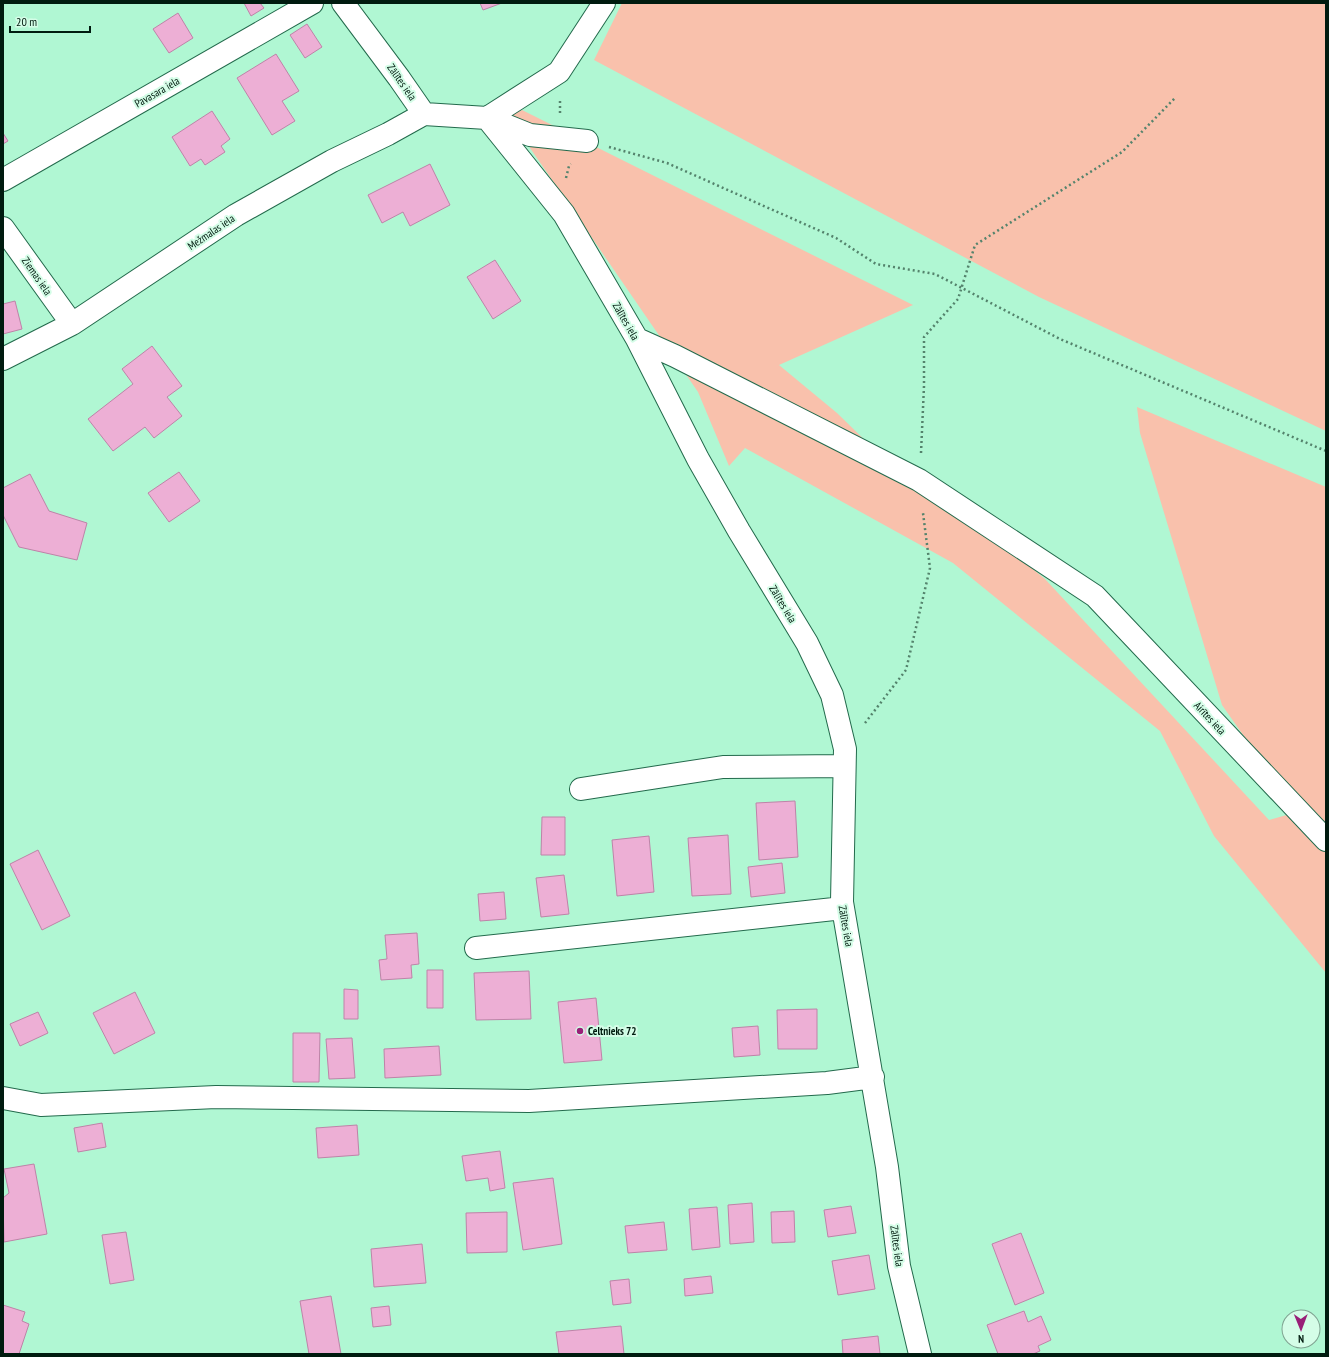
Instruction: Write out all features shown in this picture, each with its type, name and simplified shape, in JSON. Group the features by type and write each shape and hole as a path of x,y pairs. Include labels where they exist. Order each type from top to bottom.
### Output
{"street":[{"name":"Pavasara iela","path":"3,180 312,3"},
{"name":"Zālītes iela","path":"343,3 400,78 424,114"},
{"path":"487,118 559,72 604,3"},
{"path":"424,114 487,118 530,136 587,141"},
{"name":"Mežmalas iela","path":"3,359 72,324 236,215 332,161 388,134 424,114"},
{"name":"Zālītes iela","path":"487,118 564,214 637,339 698,459 739,531 807,643 832,695 845,757 842,902 887,1167 899,1266 920,1354"},
{"name":"Ziemas iela","path":"3,228 72,324"},
{"name":"Airītes iela","path":"637,339 676,356 919,480 1095,596 1326,840"},
{"path":"581,789 723,767 845,757"},
{"path":"476,948 843,908"},
{"path":"3,1098 41,1105 216,1098 529,1101 827,1083 872,1077"}],"path":[{"path":"559,72 561,139"},
{"path":"845,757 906,670 930,568 919,480 924,386 924,337 958,299 975,245 1122,152 1176,97"},
{"path":"564,214 562,192 569,166 587,141 667,163 836,238 876,264 935,274 1060,339 1326,451"}],"shaded area":[{"path":"622,3 1326,3 1326,431 1039,297 594,60"},
{"path":"522,110 913,305 779,365 837,413 913,487 969,516 1045,579 1269,820 1297,812 1222,705 1140,433 1137,407 1326,487 1326,973 1214,836 1160,731 953,563 745,448 729,466 698,392 508,116"}],"building":[{"path":"244,3 260,3 264,8 251,16"},
{"path":"480,3 502,3 483,10"},
{"path":"178,13 193,38 169,53 153,29"},
{"path":"307,24 322,47 305,58 290,35"},
{"path":"276,54 299,91 282,101 295,121 272,135 237,78"},
{"path":"212,111 230,139 221,146 225,152 205,165 201,159 190,166 172,137"},
{"path":"3,133 8,141 3,144"},
{"path":"430,164 450,205 410,226 403,212 382,223 368,195"},
{"path":"495,260 521,301 493,319 467,277"},
{"path":"15,301 22,329 3,334 3,304"},
{"path":"152,346 182,386 167,397 182,416 154,438 145,427 113,451 88,419 133,384 122,369"},
{"path":"179,472 200,501 169,522 148,493"},
{"path":"30,474 49,511 87,523 77,560 19,547 3,515 3,488"},
{"path":"795,801 798,857 759,860 756,803"},
{"path":"542,817 565,817 565,855 541,855"},
{"path":"728,835 731,894 692,896 688,838"},
{"path":"649,836 654,892 617,896 612,840"},
{"path":"38,850 70,916 42,930 10,864"},
{"path":"782,863 785,893 751,897 748,867"},
{"path":"564,875 569,914 541,917 536,878"},
{"path":"504,892 506,919 480,921 478,894"},
{"path":"417,933 419,964 411,965 412,978 381,980 379,960 387,959 385,935"},
{"path":"427,970 443,970 443,1008 427,1008"},
{"path":"529,971 531,1019 476,1020 474,973"},
{"path":"344,989 358,990 358,1019 344,1019"},
{"path":"135,992 155,1033 114,1054 93,1013"},
{"name":"Celtnieks 72","path":"596,998 602,1060 564,1063 558,1002"},
{"path":"817,1009 817,1049 778,1049 777,1010"},
{"path":"38,1012 48,1033 20,1046 10,1024"},
{"path":"758,1026 760,1055 734,1057 732,1028"},
{"path":"293,1033 320,1033 319,1082 293,1082"},
{"path":"352,1038 355,1078 329,1079 326,1039"},
{"path":"439,1046 441,1075 385,1078 384,1049"},
{"path":"102,1123 106,1147 78,1152 74,1128"},
{"path":"357,1125 359,1155 318,1158 316,1128"},
{"path":"500,1151 505,1188 490,1191 488,1178 466,1181 462,1156"},
{"path":"34,1164 47,1234 4,1242 3,1198 9,1193 4,1169"},
{"path":"553,1178 562,1244 523,1250 513,1183"},
{"path":"752,1203 754,1242 730,1244 728,1205"},
{"path":"851,1206 856,1233 828,1237 824,1210"},
{"path":"717,1207 720,1247 692,1250 689,1209"},
{"path":"794,1211 795,1242 772,1243 771,1212"},
{"path":"507,1212 507,1252 467,1253 466,1213"},
{"path":"664,1222 667,1250 628,1253 625,1226"},
{"path":"126,1232 134,1280 110,1284 102,1235"},
{"path":"1021,1233 1044,1293 1015,1305 992,1244"},
{"path":"422,1244 426,1283 374,1287 371,1249"},
{"path":"869,1255 875,1289 838,1295 832,1261"},
{"path":"711,1276 713,1293 685,1296 684,1279"},
{"path":"629,1279 631,1303 613,1305 610,1281"},
{"path":"331,1296 341,1354 309,1354 300,1301"},
{"path":"3,1305 25,1312 22,1321 29,1324 19,1354 3,1354"},
{"path":"389,1306 391,1325 373,1327 371,1308"},
{"path":"1024,1311 1028,1322 1041,1316 1051,1340 1038,1346 1040,1351 1033,1354 998,1354 987,1325"},
{"path":"621,1326 624,1354 559,1354 556,1332"},
{"path":"878,1336 880,1354 843,1354 842,1340"}],"place":[{"name":"Celtnieks 72","path":"580,1031"}]}
